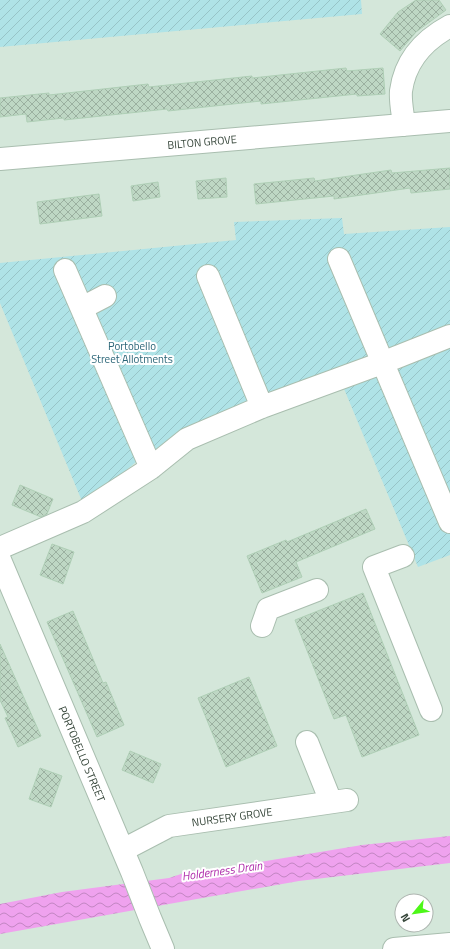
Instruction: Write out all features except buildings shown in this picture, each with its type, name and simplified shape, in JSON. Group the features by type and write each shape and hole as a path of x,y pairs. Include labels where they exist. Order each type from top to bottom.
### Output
{"street":[{"path":"404,125 401,92 405,72 413,57 423,45 435,35 450,26"},
{"name":"BILTON GROVE","path":"0,159 450,121"},
{"path":"339,259 450,522"},
{"path":"65,270 151,468"},
{"path":"208,276 262,407"},
{"path":"82,308 105,296"},
{"path":"0,548 83,512 151,468 187,439 262,407 382,363 450,336"},
{"path":"403,556 374,568 431,710"},
{"name":"PORTOBELLO STREET","path":"0,560 123,850 163,949"},
{"path":"262,626 268,610 317,590"},
{"name":"NURSERY GROVE","path":"123,850 169,826 339,801 307,742"},
{"path":"404,948 450,944"}],"shaded area":[{"path":"0,0 450,0 450,949 0,949"}],"green space":[{"path":"0,0 361,0 362,14 0,47"},
{"name":"Portobello Street Allotments","path":"342,218 344,234 450,227 450,555 418,567 342,384 143,456 84,506 0,303 0,263 236,240 234,222"}],"water":[{"name":"Holderness Drain","path":"450,836 450,863 299,881 0,934 0,904 62,892 169,878 184,873 218,869 362,845"}]}
